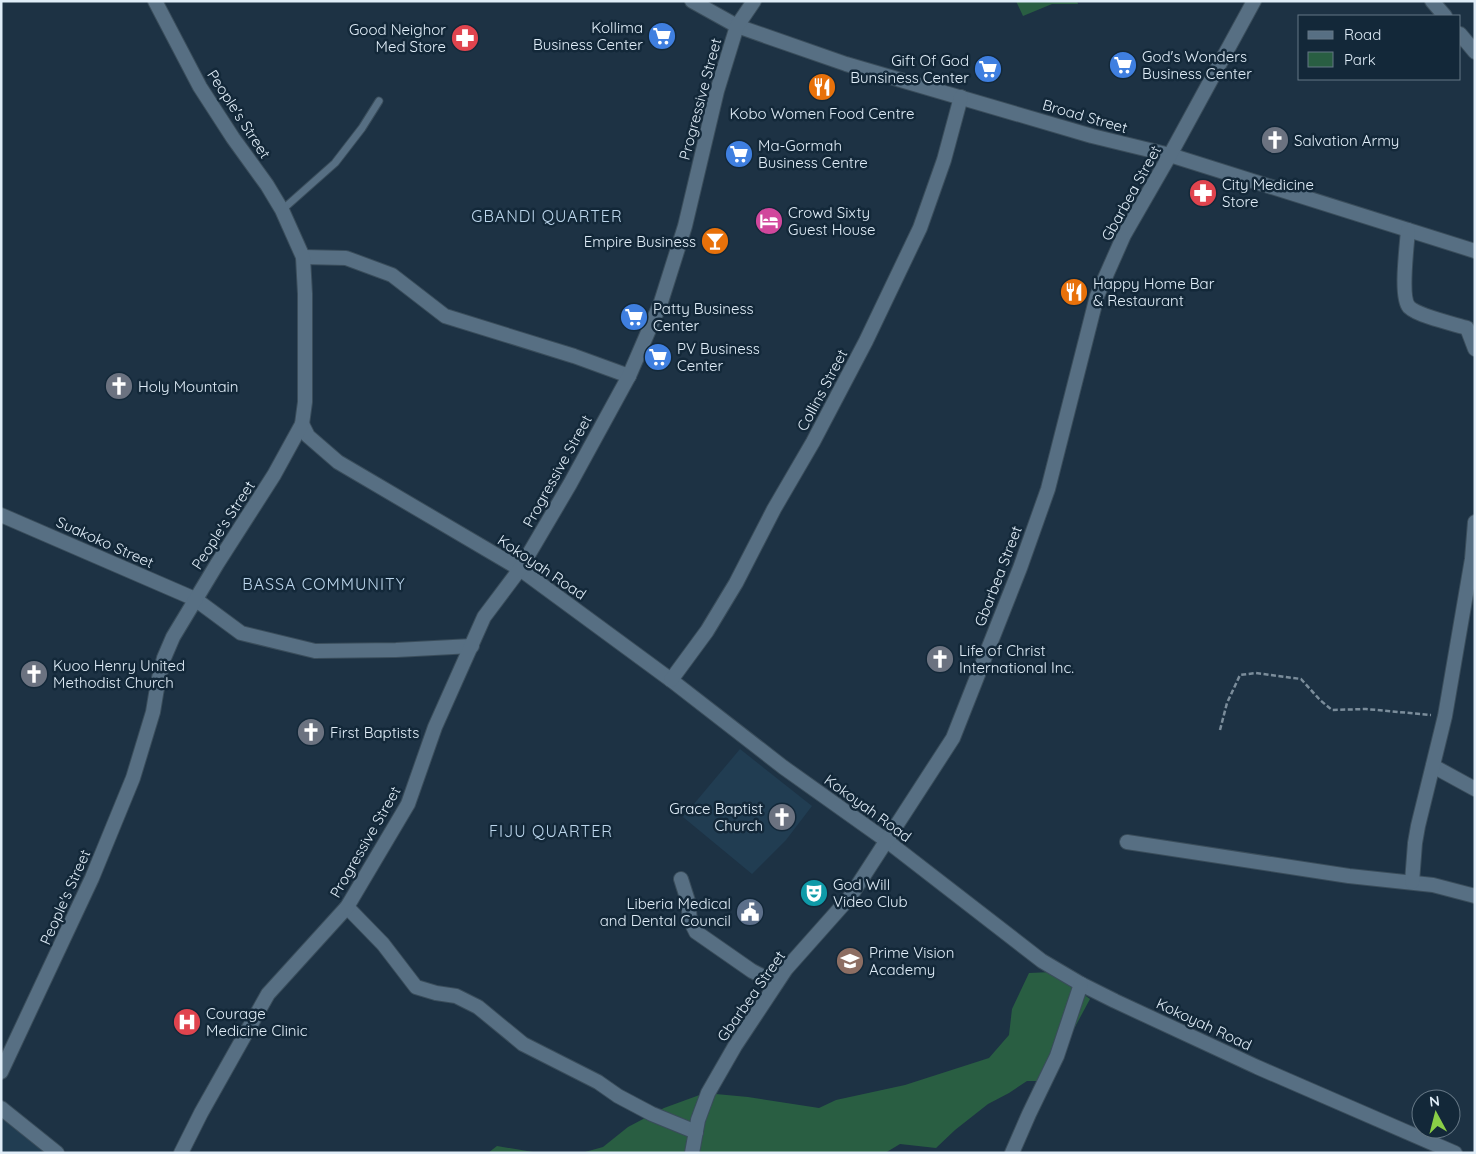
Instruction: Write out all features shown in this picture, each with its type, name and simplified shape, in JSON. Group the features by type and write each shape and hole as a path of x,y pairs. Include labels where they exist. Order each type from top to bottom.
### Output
{"street":[{"name":"People's Street","path":"1,1072 88,887 133,778 153,712 164,658 173,637 195,598 274,475 302,424 305,402 303,257 282,210 200,87 155,1"},
{"name":"Broad Street","path":"692,1 737,26 846,64 1092,136 1170,155 1475,251"},
{"name":"Progressive Street","path":"181,1153 201,1113 268,994 347,907 408,804 435,728 484,617 520,569 570,484 629,376 661,302 685,226 717,91 737,26 754,1"},
{"name":"Gbarbea Street","path":"695,1152 698,1120 708,1094 736,1046 776,983 850,897 953,738 1013,585 1048,489 1097,296 1124,235 1254,1"},
{"path":"1432,1 1444,15"},
{"path":"1461,35 1475,52"},
{"name":"Collins Street","path":"671,680 707,631 736,583 774,509 813,442 866,341 920,228 944,160 961,97"},
{"path":"1408,230 1404,295 1409,307 1425,315 1467,328 1475,350"},
{"path":"303,257 346,258 392,275 445,316 574,356 629,376"},
{"name":"Kokoyah Road","path":"302,424 308,436 338,462 520,569 671,680 783,767 887,841 1023,948 1082,984 1257,1067 1455,1153"},
{"name":"Suakoko Street","path":"1,515 195,598 241,633 315,651 396,650 472,646"},
{"path":"1412,882 1415,843 1445,716 1472,559 1475,522"},
{"path":"1433,766 1475,789"},
{"path":"1127,842 1349,876 1433,885 1475,896"},
{"path":"681,879 688,901 690,920 696,932 752,971 776,983"},
{"path":"347,907 383,944 416,987 456,996 478,1007 523,1044 598,1082 618,1096 652,1114 696,1132"},
{"path":"1012,1153 1057,1056 1082,984"},
{"path":"1,1108 57,1153"}],"lane":[{"path":"282,210 335,163 362,128 379,101"}],"path":[{"path":"1220,730 1227,703 1240,675 1256,673 1301,679 1332,710 1366,709 1445,716"}],"shaded area":[{"path":"740,749 812,806 786,840 752,874 683,817"},
{"path":"1,1113 53,1153 1,1153"}],"green space":[{"path":"1016,1 1077,1 1078,4 1052,4 1023,16"},
{"path":"1052,972 1090,999 1046,1081 1027,1081 988,1104 936,1148 900,1144 885,1153 557,1153 585,1152 603,1147 628,1127 664,1108 705,1093 748,1097 819,1108 836,1100 905,1085 989,1058 1009,1035 1012,1009 1029,973"},
{"path":"497,1146 539,1153 488,1153"}],"place":[{"name":"Kollima Business Center","path":"662,36"},
{"name":"Good Neighor Med Store","path":"465,38"},
{"name":"God's Wonders Business Center","path":"1123,65"},
{"name":"Gift Of God Bunsiness Center","path":"988,69"},
{"name":"Kobo Women Food Centre","path":"822,87"},
{"name":"Salvation Army","path":"1275,140"},
{"name":"Ma-Gormah Business Centre","path":"739,154"},
{"name":"City Medicine Store","path":"1203,193"},
{"name":"Crowd Sixty Guest House","path":"769,221"},
{"name":"Empire Business","path":"715,241"},
{"name":"Happy Home Bar & Restaurant","path":"1074,292"},
{"name":"Patty Business Center","path":"634,317"},
{"name":"PV Business Center","path":"658,357"},
{"name":"Holy Mountain","path":"119,386"},
{"name":"Life of Christ International Inc.","path":"940,659"},
{"name":"Kuoo Henry United Methodist Church","path":"34,674"},
{"name":"First Baptists","path":"311,732"},
{"name":"Grace Baptist Church","path":"782,817"},
{"name":"God Will Video Club","path":"814,893"},
{"name":"Liberia Medical and Dental Council","path":"750,912"},
{"name":"Prime Vision Academy","path":"850,961"},
{"name":"Courage Medicine Clinic","path":"187,1022"}],"district":[{"name":"GBANDI QUARTER","path":"547,216"},
{"name":"BASSA COMMUNITY","path":"324,584"},
{"name":"FIJU QUARTER","path":"551,831"}]}
